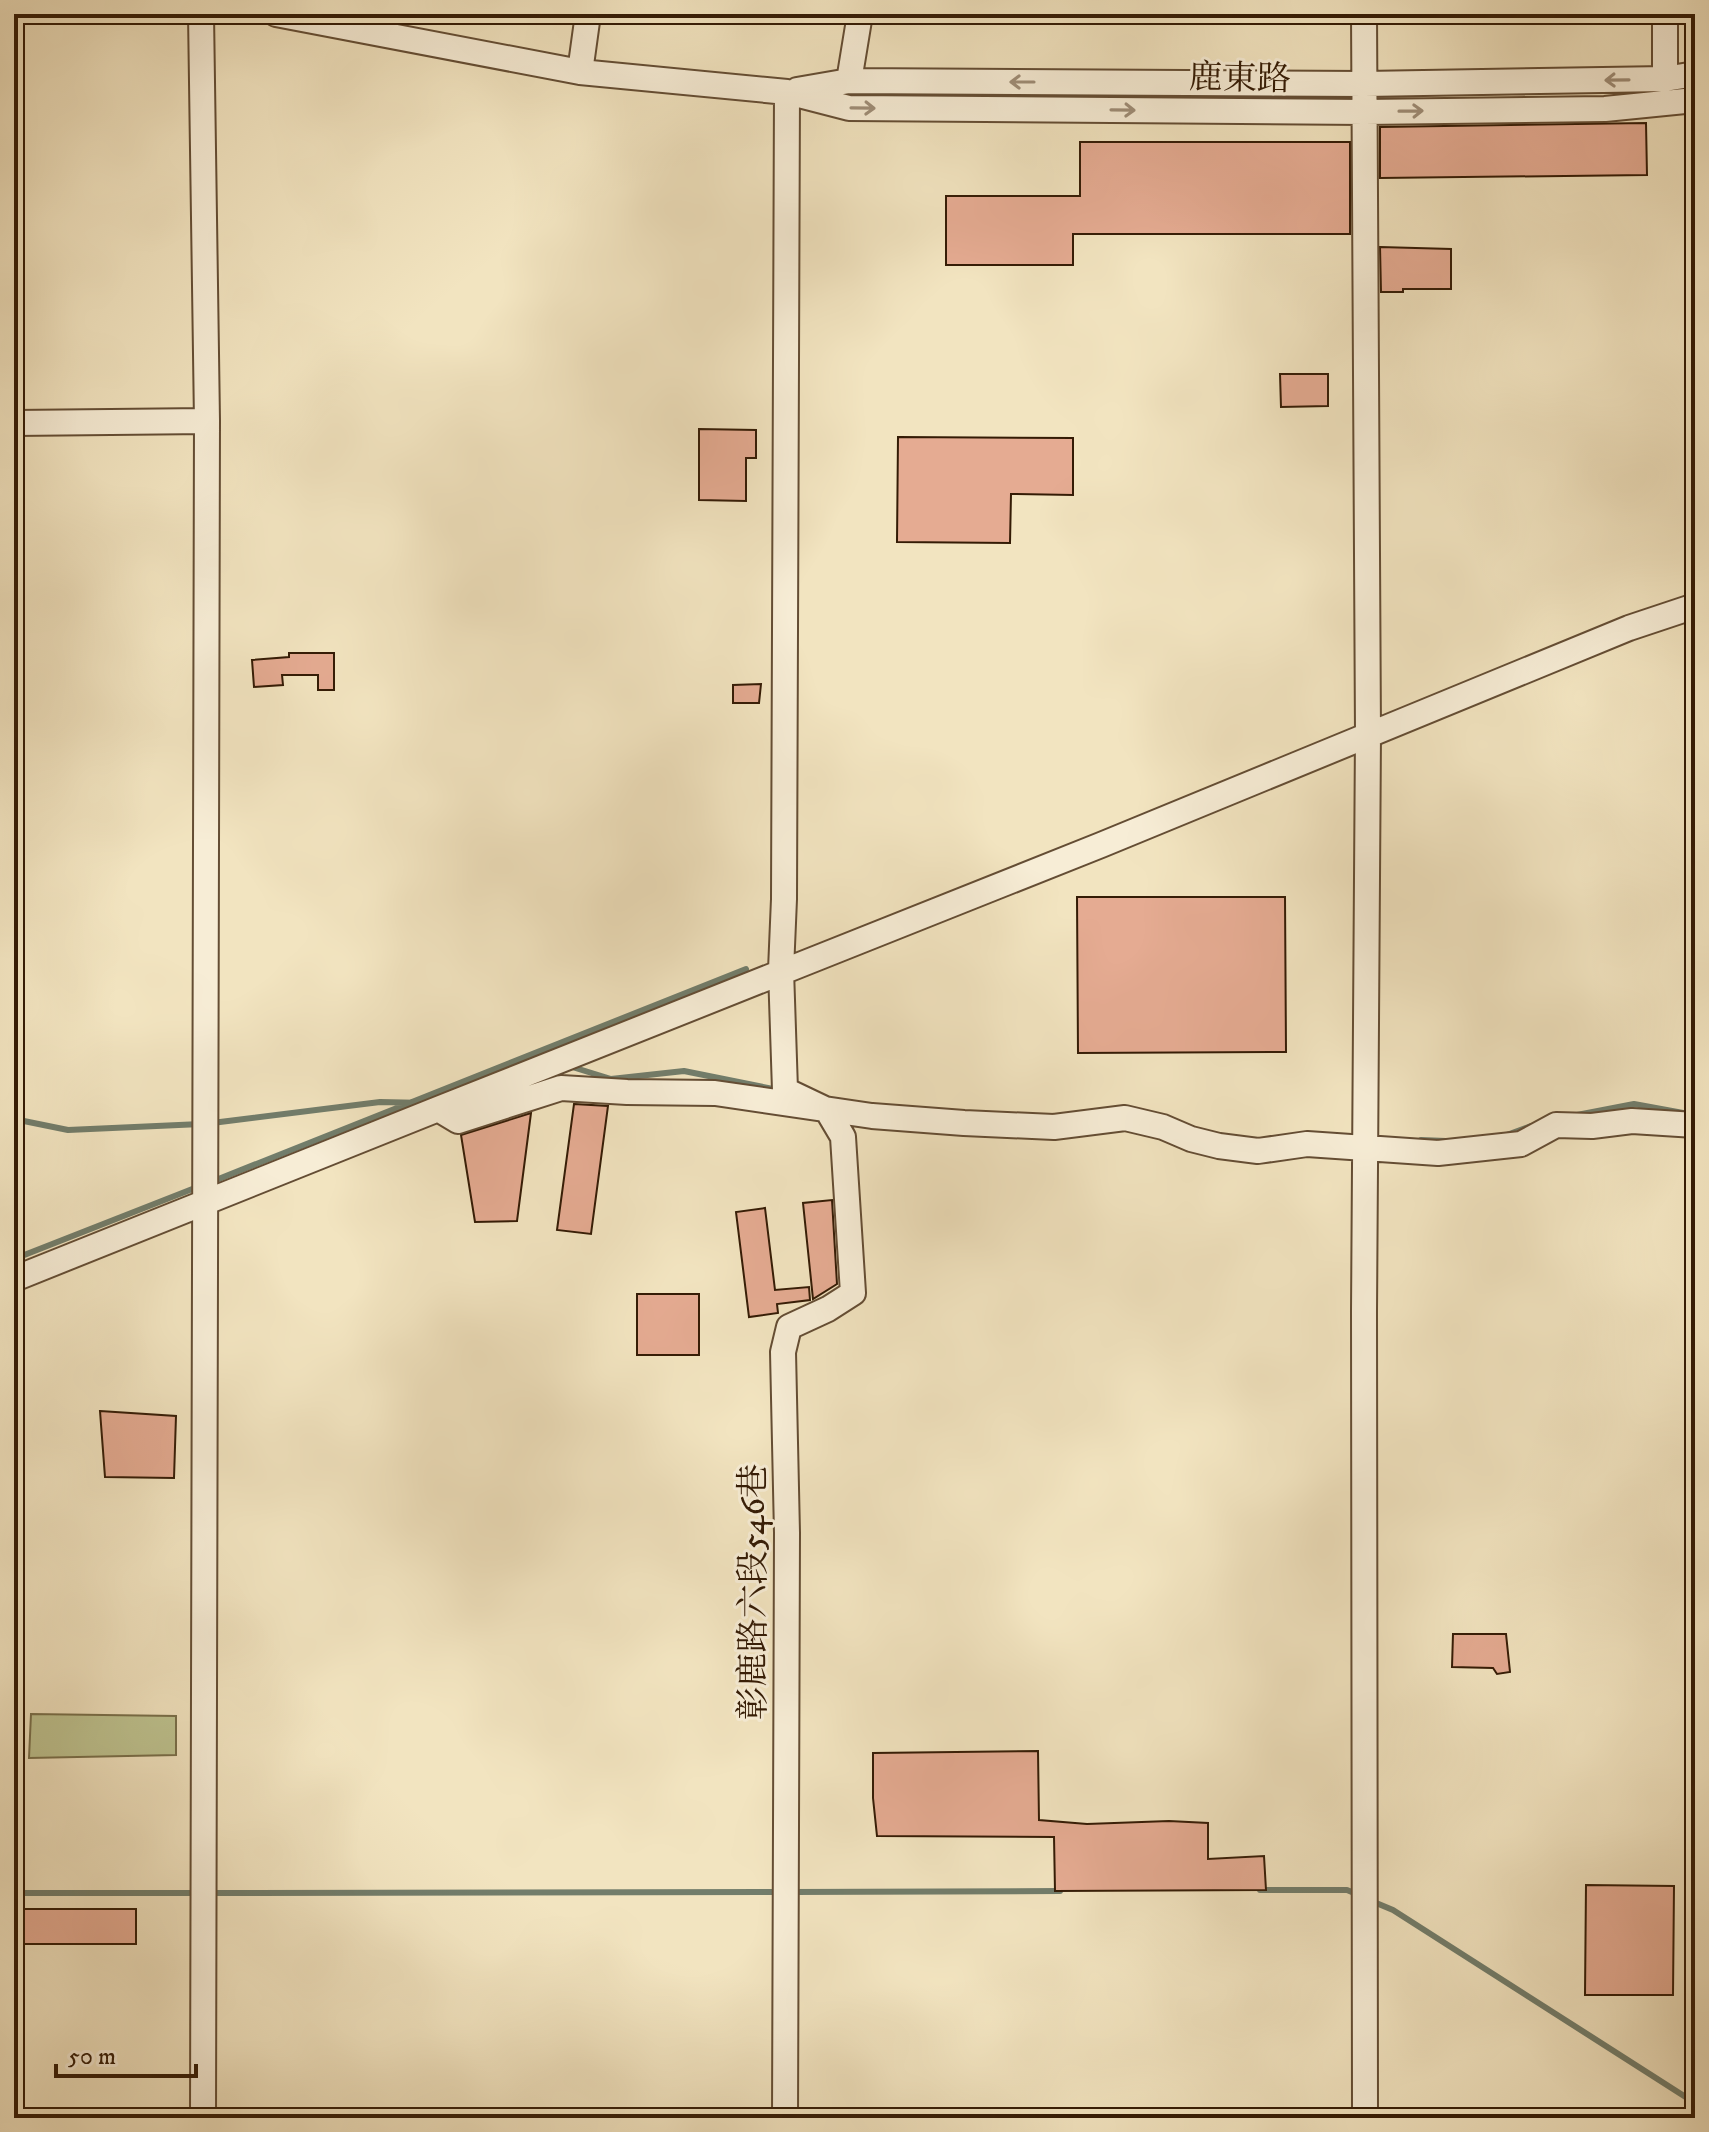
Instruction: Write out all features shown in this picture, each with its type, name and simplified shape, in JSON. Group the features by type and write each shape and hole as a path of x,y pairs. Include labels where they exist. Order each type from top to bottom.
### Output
{"street":[{"path":"201,14 207,421 203,2118"},
{"name":"鹿東路","path":"276,14 580,72 787,92 849,108 1365,112 1605,109 1695,100"},
{"path":"580,72 588,14"},
{"path":"849,81 860,14"},
{"path":"1364,14 1368,734 1364,1147 1365,2118"},
{"path":"1665,14 1665,79"},
{"name":"鹿東路","path":"787,92 849,81 1365,84 1665,79 1695,74"},
{"path":"787,92 784,899 781,970 785,1090 827,1110"},
{"path":"14,423 207,421"},
{"path":"14,1279 781,970 1086,851 1629,628 1695,606"},
{"path":"438,1109 458,1121 561,1088 715,1093 827,1110 964,1123 1054,1127 1125,1118 1219,1146 1258,1151 1307,1144 1438,1153 1521,1144 1556,1125 1592,1126 1632,1121 1695,1125"},
{"name":"彰鹿路六段546巷","path":"785,2118 787,1533 783,1352 789,1327 828,1309 853,1293 843,1137 827,1110"}],"green space":[{"path":"31,1714 176,1716 176,1755 29,1758"}],"building":[{"path":"1646,123 1647,175 1380,178 1380,127"},
{"path":"1080,142 1350,142 1350,234 1073,234 1073,265 946,265 946,196 1080,196"},
{"path":"1380,247 1451,249 1451,289 1381,292"},
{"path":"1280,374 1328,374 1328,406 1281,407"},
{"path":"699,429 756,430 756,458 746,458 746,501 699,500"},
{"path":"898,437 1073,438 1073,495 1011,494 1010,543 897,542"},
{"path":"289,653 334,653 334,690 318,690 318,675 282,675 283,685 254,687 252,660 289,657"},
{"path":"761,684 759,703 733,703 733,685"},
{"path":"1077,897 1285,897 1286,1052 1078,1053"},
{"path":"574,1104 608,1106 591,1234 557,1230"},
{"path":"531,1113 517,1221 475,1222 461,1135"},
{"path":"832,1200 837,1284 813,1299 803,1203"},
{"path":"765,1208 775,1290 809,1287 810,1300 777,1304 778,1313 749,1317 736,1212"},
{"path":"637,1294 699,1294 699,1355 637,1355"},
{"path":"100,1411 176,1416 174,1478 105,1477"},
{"path":"1453,1634 1506,1634 1510,1672 1497,1674 1493,1668 1452,1667"},
{"path":"1038,1751 1039,1820 1087,1824 1208,1823 1208,1859 1264,1856 1266,1890 1055,1891 1054,1837 877,1836 873,1753"},
{"path":"1586,1885 1674,1886 1673,1995 1585,1995"},
{"path":"14,1909 136,1909 136,1944 14,1944"}],"waterway":[{"path":"211,1182 746,969"},
{"path":"569,1066 611,1079 684,1071 778,1090"},
{"path":"212,1123 380,1102 427,1103"},
{"path":"1577,1115 1634,1104 1683,1113"},
{"path":"14,1119 68,1130 201,1124"},
{"path":"1504,1136 1531,1126"},
{"path":"1421,1140 1446,1141"},
{"path":"14,1259 200,1186"},
{"path":"1260,1890 1347,1890 1359,1895"},
{"path":"792,1892 1060,1891"},
{"path":"208,1893 780,1892"},
{"path":"14,1893 196,1893"},
{"path":"1369,1900 1393,1910 1695,2103"}]}
